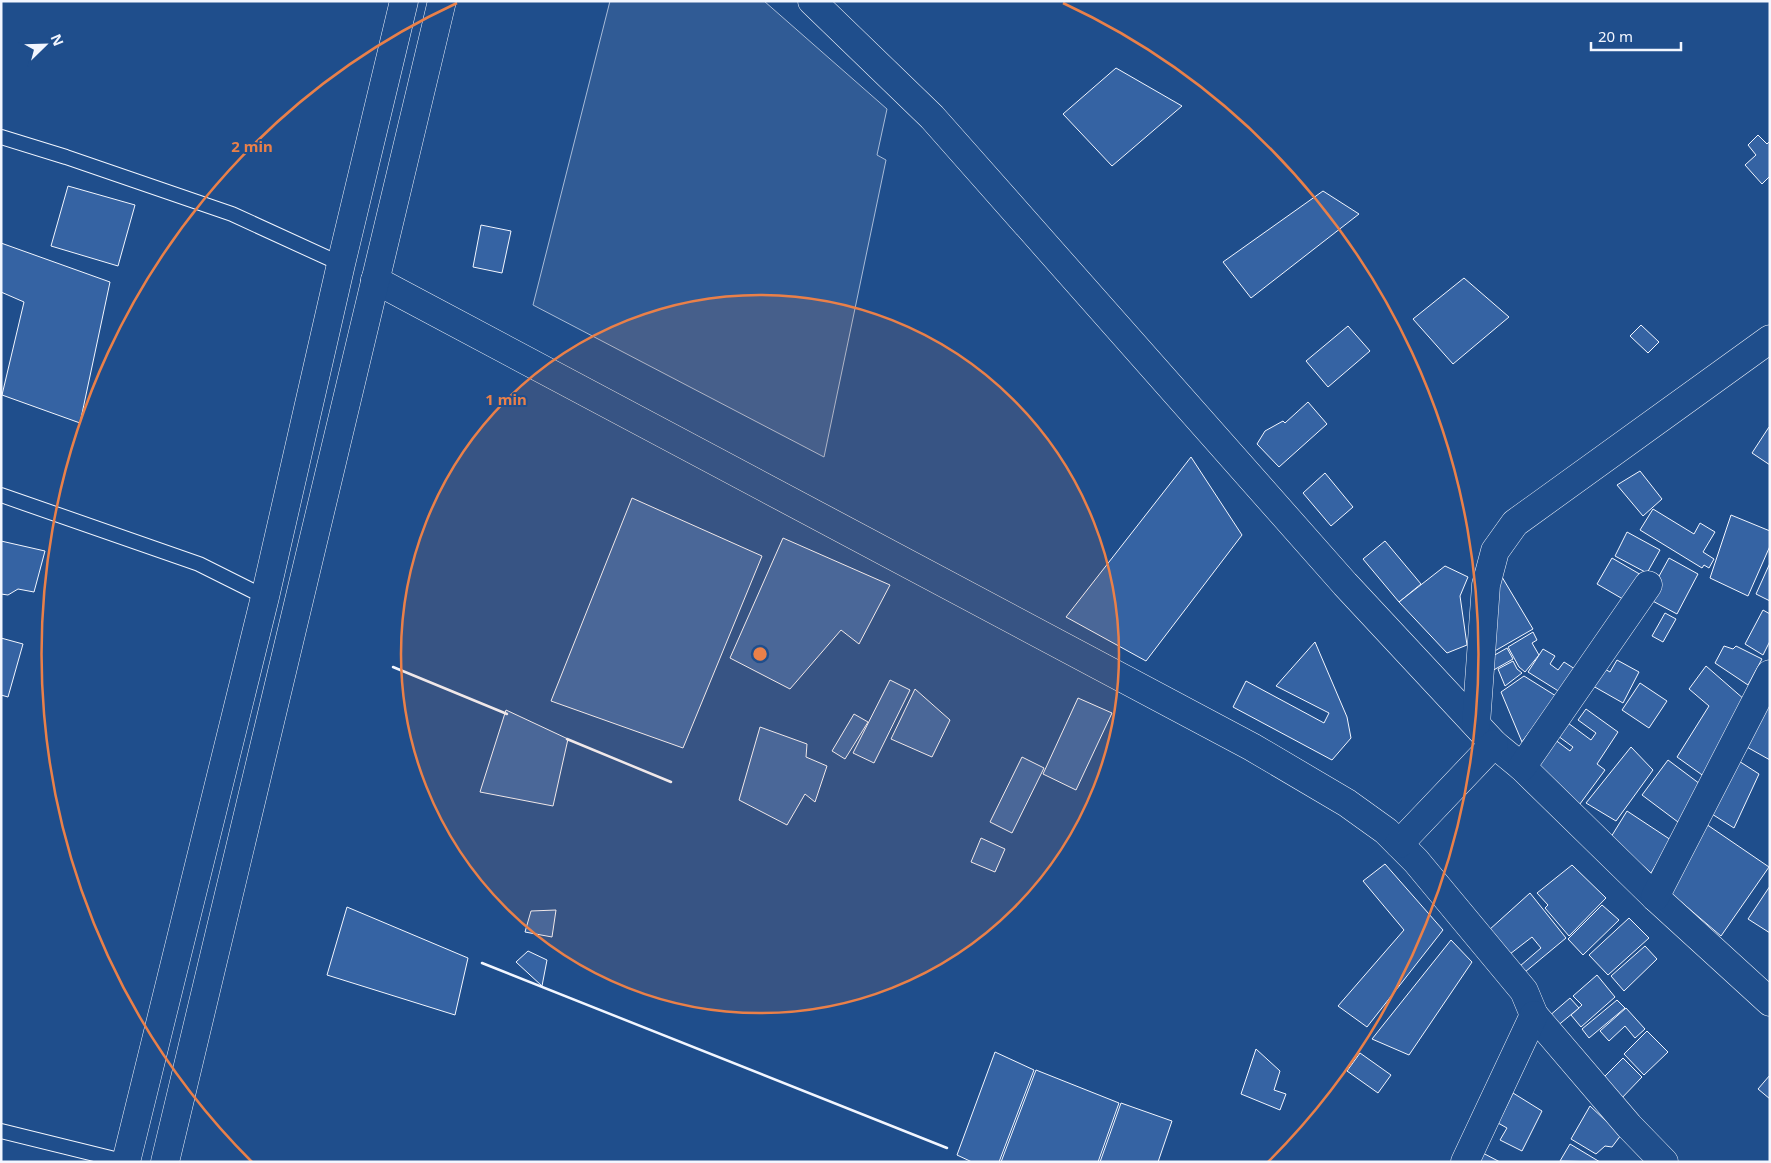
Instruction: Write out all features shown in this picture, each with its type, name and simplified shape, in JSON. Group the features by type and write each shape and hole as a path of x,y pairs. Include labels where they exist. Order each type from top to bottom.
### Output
{"main road":[{"path":"126,1162 265,597 341,264 404,1"},
{"path":"165,1162 442,1"},
{"path":"812,1 932,116 1345,584 1494,744 1522,768 1655,897 1770,1002"},
{"path":"375,280 1252,747 1347,804 1386,831 1416,861 1524,991 1534,1015 1629,1126 1664,1162"},
{"path":"1476,724 1486,585 1495,551 1516,523 1770,339"},
{"path":"1522,768 1648,585"},
{"path":"1655,897 1770,674"},
{"path":"1399,844 1494,744"},
{"path":"1465,1162 1534,1015"}],"lane":[{"path":"1,136 232,214 341,264"},
{"path":"1,495 198,564 265,597"},
{"path":"1,1131 126,1162"}],"shaded area":[{"path":"610,1 764,1 887,109 877,155 886,160 824,457 533,305"}],"building":[{"path":"1116,68 1182,106 1112,166 1063,114"},
{"path":"1758,135 1767,144 1770,141 1770,176 1762,184 1745,165 1756,155 1748,145"},
{"path":"68,186 135,205 118,266 51,246"},
{"path":"1323,191 1359,214 1251,298 1223,262"},
{"path":"481,225 511,231 502,273 473,267"},
{"path":"1,243 110,282 80,423 2,395 24,302 1,292"},
{"path":"1464,278 1509,317 1453,364 1413,319"},
{"path":"1641,325 1659,342 1648,353 1630,336"},
{"path":"1348,326 1370,351 1328,387 1306,361"},
{"path":"1308,402 1327,424 1279,467 1257,444 1265,431 1283,421 1285,423"},
{"path":"1770,427 1770,465 1752,453"},
{"path":"1191,457 1242,535 1146,661 1066,617"},
{"path":"1640,471 1662,499 1643,516 1617,485"},
{"path":"1325,473 1353,507 1331,526 1303,493"},
{"path":"632,498 762,556 683,748 551,701"},
{"path":"1653,509 1694,534 1700,523 1715,532 1703,552 1714,559 1709,568 1704,565 1702,568 1640,530"},
{"path":"1731,515 1770,531 1770,546 1748,596 1710,578"},
{"path":"1627,532 1660,550 1647,573 1615,556"},
{"path":"783,538 890,585 859,644 841,630 790,689 730,658"},
{"path":"1,541 45,551 34,592 18,589 8,595 1,594"},
{"path":"1385,541 1421,584 1399,602 1363,559"},
{"path":"1612,558 1643,576 1628,602 1597,584"},
{"path":"1669,558 1698,574 1677,614 1647,598"},
{"path":"1770,563 1770,601 1756,594"},
{"path":"1445,566 1468,577 1460,596 1467,645 1447,653 1399,602"},
{"path":"1502,577 1533,629 1493,652 1492,593"},
{"path":"1763,610 1770,614 1770,641 1763,655 1745,644"},
{"path":"1665,613 1676,619 1663,642 1652,636"},
{"path":"1533,632 1537,640 1532,643 1539,655 1525,672 1519,667 1508,647"},
{"path":"1,638 23,644 8,697 1,695"},
{"path":"1315,642 1347,717 1351,738 1332,760 1233,707 1246,681 1324,723 1329,713 1276,686"},
{"path":"1724,646 1733,649 1736,646 1762,659 1748,685 1715,663"},
{"path":"1507,648 1513,659 1490,672 1484,661"},
{"path":"1543,649 1555,656 1550,664 1558,670 1564,662 1575,669 1560,692 1528,672"},
{"path":"1617,660 1639,672 1623,703 1593,686 1603,668 1610,672"},
{"path":"1513,661 1517,669 1522,673 1505,686 1498,669"},
{"path":"1706,666 1745,700 1705,777 1677,757 1709,706 1689,689"},
{"path":"1524,676 1556,696 1522,742 1501,692"},
{"path":"890,680 910,690 874,763 853,753"},
{"path":"1770,681 1770,760 1738,742"},
{"path":"1640,683 1667,701 1649,728 1622,710"},
{"path":"915,689 950,720 932,757 891,739"},
{"path":"1078,698 1112,713 1076,790 1043,774"},
{"path":"1586,709 1618,732 1597,764 1605,770 1574,812 1527,768 1550,736 1570,751 1573,747 1558,736 1568,723 1591,740 1596,733 1578,720"},
{"path":"506,710 568,739 553,806 480,792"},
{"path":"854,714 868,722 845,759 832,751"},
{"path":"760,727 807,744 806,757 827,766 815,802 805,794 787,825 739,800"},
{"path":"1631,747 1653,770 1616,821 1586,803"},
{"path":"1731,756 1759,774 1734,828 1704,809"},
{"path":"1022,757 1044,768 1012,833 990,822"},
{"path":"1668,760 1704,787 1678,822 1642,795"},
{"path":"1627,811 1671,840 1651,873 1611,837"},
{"path":"1706,824 1769,867 1721,936 1666,889"},
{"path":"981,838 1005,849 995,872 971,862"},
{"path":"1385,864 1443,930 1367,1027 1338,1006 1404,930 1363,881"},
{"path":"1572,865 1606,898 1569,936 1545,908 1548,905 1537,893"},
{"path":"1770,886 1770,933 1748,919"},
{"path":"1530,893 1566,938 1525,972 1520,966 1541,948 1532,937 1510,954 1489,930"},
{"path":"1602,905 1619,920 1583,955 1568,939"},
{"path":"347,907 468,958 455,1015 327,975"},
{"path":"556,910 552,937 525,932 531,911"},
{"path":"1629,918 1649,938 1608,975 1589,955"},
{"path":"1451,940 1472,962 1409,1055 1372,1039"},
{"path":"1645,946 1657,959 1624,991 1611,976"},
{"path":"528,951 547,960 542,986 516,962"},
{"path":"1597,975 1615,997 1581,1027 1571,1015 1582,1005 1573,996"},
{"path":"1570,998 1579,1008 1556,1027 1548,1017"},
{"path":"1617,1000 1625,1008 1589,1038 1582,1029"},
{"path":"1626,1008 1645,1029 1635,1038 1625,1026 1609,1041 1600,1031"},
{"path":"1647,1031 1668,1052 1644,1075 1624,1054"},
{"path":"1256,1049 1280,1071 1274,1090 1286,1094 1280,1110 1241,1094"},
{"path":"995,1052 1034,1070 999,1162 972,1162 957,1155"},
{"path":"1360,1053 1391,1075 1378,1093 1347,1071"},
{"path":"1623,1058 1642,1077 1618,1102 1600,1081"},
{"path":"1036,1070 1119,1103 1098,1162 1001,1162"},
{"path":"1770,1075 1770,1099 1758,1089"},
{"path":"1513,1093 1542,1111 1522,1151 1500,1140 1507,1128 1498,1123"},
{"path":"1121,1103 1172,1121 1158,1162 1100,1162"},
{"path":"1590,1106 1621,1135 1612,1147 1605,1146 1596,1154 1571,1139"},
{"path":"1570,1144 1600,1162 1560,1161"},
{"path":"1479,1151 1500,1162 1473,1162"}],"wall":[{"path":"393,667 507,714"},
{"path":"567,739 671,782"},
{"path":"482,963 947,1148"}]}
